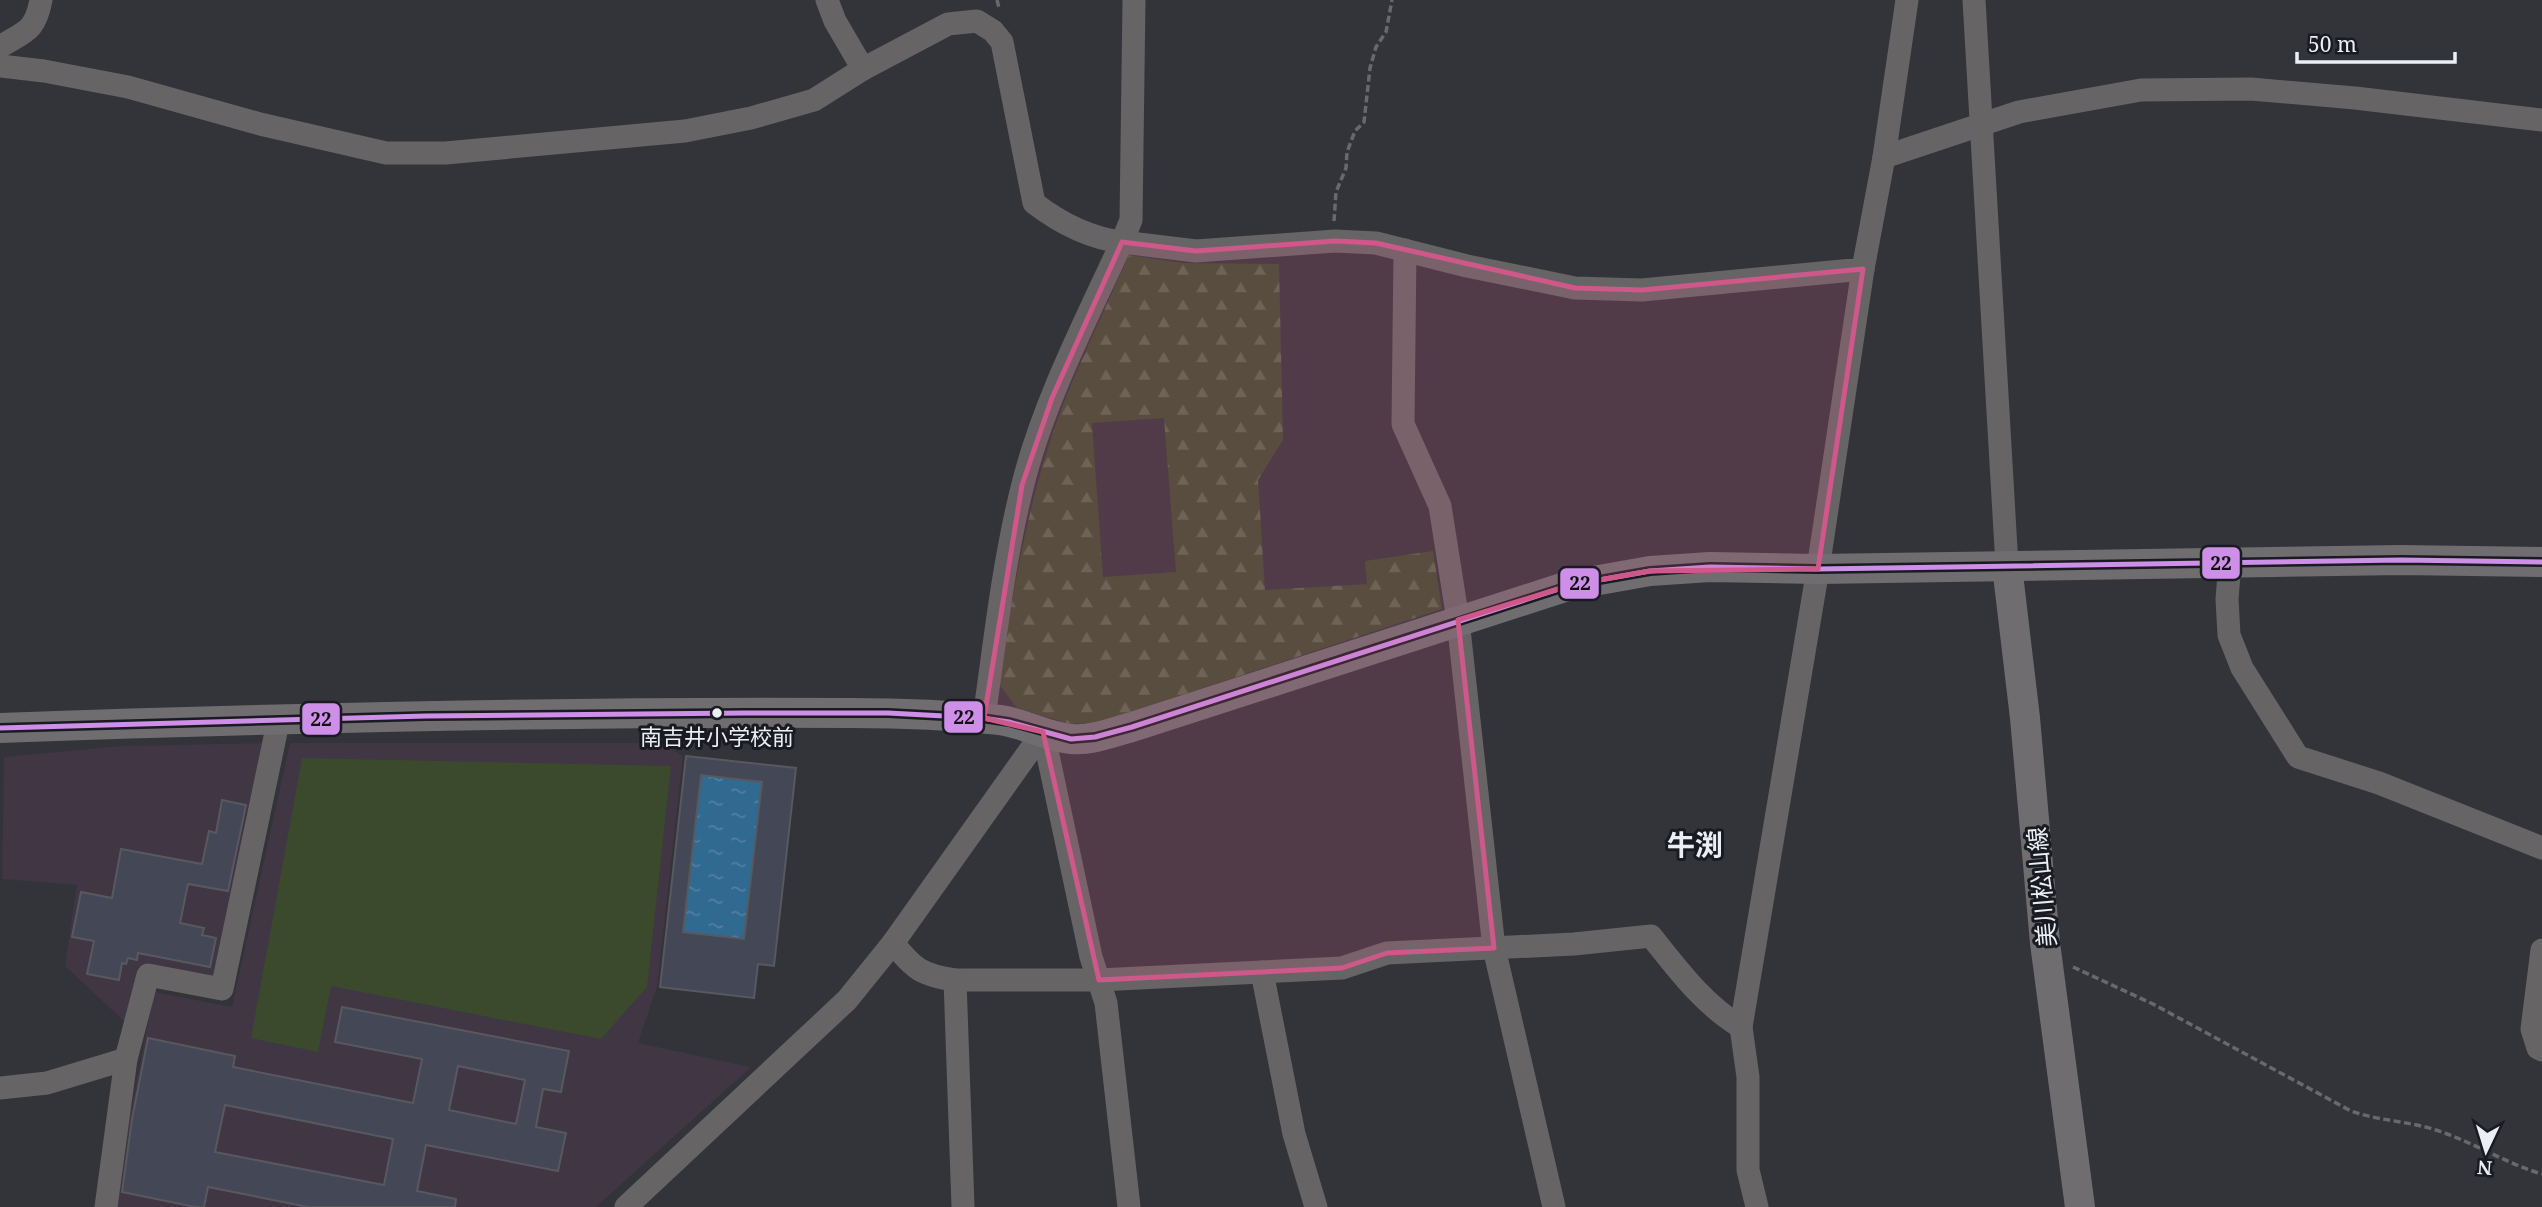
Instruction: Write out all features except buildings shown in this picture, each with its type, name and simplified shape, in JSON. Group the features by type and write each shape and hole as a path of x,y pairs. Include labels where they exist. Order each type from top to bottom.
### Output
{"main road":[{"path":"0,728 279,718 544,713 855,713 984,718 1015,722 1071,739 1097,737 1572,585 1650,571 1710,567 1818,569 2401,560 2542,562"},
{"name":"美川松山線","path":"2007,566 2025,718 2047,957 2080,1207"}],"street":[{"path":"0,47 24,35 34,25 41,0"},
{"path":"827,0 835,21 863,69"},
{"path":"984,718 1007,559 1022,485 1052,398 1131,220 1134,0"},
{"path":"1757,1207 1748,1170 1748,1077 1741,1027 1818,569 1907,0"},
{"path":"1974,0 2007,566"},
{"path":"0,66 44,71 128,87 260,124 386,153 446,153 685,131 751,118 814,100 863,69 948,24 977,21 993,31 1002,42 1034,203 1057,221 1107,240 1196,251 1335,241 1376,243 1467,266 1575,288 1642,290 1863,269"},
{"path":"1884,157 2019,112 2153,90 2251,89 2542,120"},
{"path":"1405,250 1403,424 1440,506 1458,620 1494,948 1554,1207"},
{"path":"2230,563 2227,599 2229,635 2242,668 2298,757 2379,783 2542,848"},
{"path":"106,1207 127,1059 148,975 222,989 279,718"},
{"path":"626,1207 847,1000 893,943 1044,732"},
{"path":"1044,732 1091,957 1106,1003 1129,1207"},
{"path":"893,943 913,967 936,977 955,980 1099,980 1342,968 1387,953 1574,944 1651,936 1692,987 1723,1016 1741,1027"},
{"path":"2542,950 2532,1029 2538,1048 2542,1050"},
{"path":"1262,972 1294,1135 1316,1207"},
{"path":"955,980 963,1207"},
{"path":"0,1088 47,1083 127,1059"}],"path":[{"path":"1335,241 1333,209 1336,192 1346,168 1347,152 1355,131 1364,122 1370,68 1376,47 1386,32 1392,0"},
{"path":"2047,957 2153,1004 2351,1111 2370,1118 2399,1121 2453,1136 2527,1170 2542,1174"}],"highlighted area":[{"path":"1335,241 1376,243 1575,288 1642,290 1863,269 1818,569 1650,571 1571,585 1458,620 1494,948 1387,953 1342,968 1099,980 1043,732 984,718 1022,485 1052,398 1122,242 1196,251"}],"shaded area":[{"path":"266,743 215,982 138,967 125,1022 65,966 77,885 2,879 4,757 122,746"},
{"path":"290,743 661,743 683,756 657,987 638,1043 751,1067 596,1207 112,1207 154,992 232,1007"}],"green space":[{"path":"1129,255 1183,263 1279,264 1283,440 1258,480 1265,590 1367,584 1365,561 1433,551 1442,609 1100,722 1070,724 1017,708 998,683 1017,576 1041,471 1064,402","holes":["1164,418 1176,572 1103,577 1092,423"]},
{"path":"302,758 671,766 647,987 601,1039 331,986 318,1052 251,1038"}],"water":[{"path":"701,775 762,782 744,939 683,932"}],"transit line":[{"name":"22","path":"0,728 426,716 888,713 982,718 1009,722 1071,739 1095,737 1132,727 1571,585 1650,571 1710,567 1818,569 2401,560 2542,562"}],"place":[{"name":"南吉井小学校前","path":"717,713"}],"district":[{"name":"牛渕","path":"1695,844"}]}
